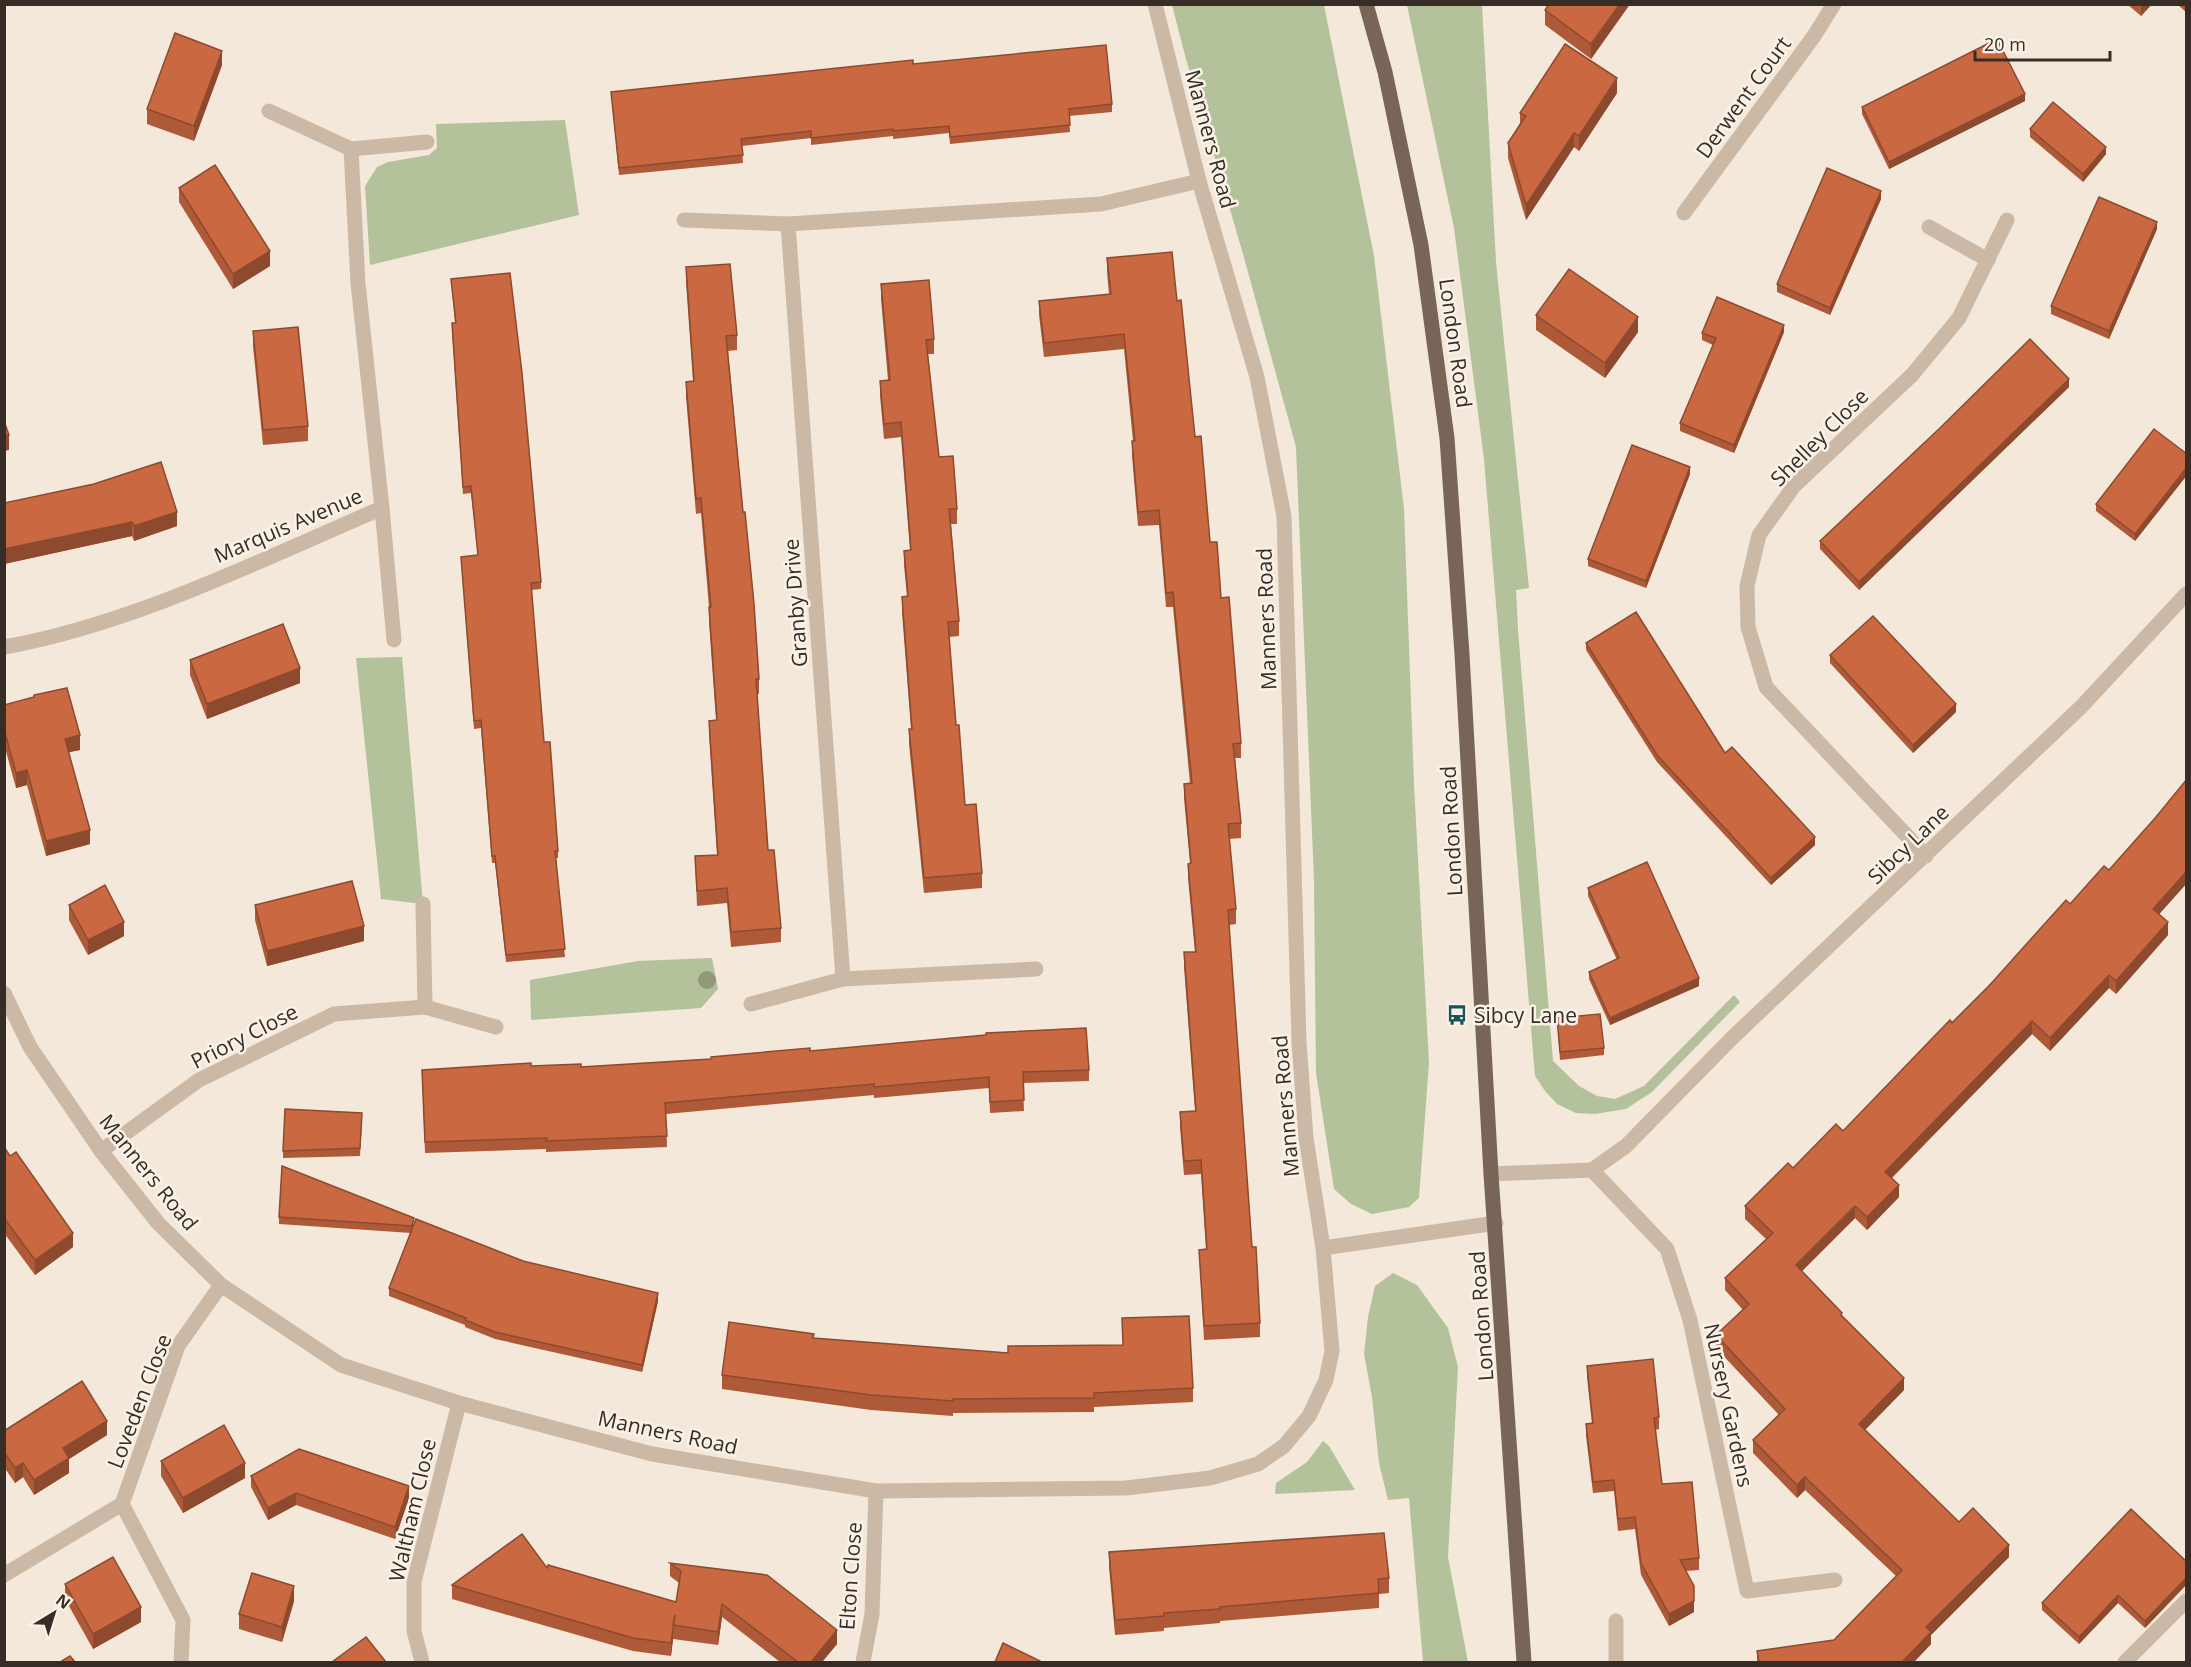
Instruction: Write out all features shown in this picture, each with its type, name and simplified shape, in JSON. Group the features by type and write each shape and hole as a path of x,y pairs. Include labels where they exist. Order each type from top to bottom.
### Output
{"main road":[{"name":"London Road","path":"1366,4 1385,72 1421,245 1447,438 1462,654 1491,1174 1524,1662"}],"street":[{"name":"Manners Road","path":"4,993 30,1047 101,1151 158,1223 220,1285 341,1365 459,1403 652,1454 876,1491 1126,1488 1210,1478 1258,1464 1284,1446 1310,1416 1326,1380 1332,1351 1323,1248 1306,1138 1299,1042 1284,516 1257,377 1199,181 1155,4"},
{"name":"Derwent Court","path":"1684,213 1814,36 1834,4"},
{"path":"269,111 351,149 427,142"},
{"name":"Marquis Avenue","path":"4,646 48,639 172,597 382,508 358,284 351,149"},
{"path":"684,220 788,225 1101,204 1199,181"},
{"name":"Shelley Close","path":"1926,856 1766,687 1748,627 1747,586 1759,535 1794,486 1912,375 1959,318 2007,220"},
{"name":"Granby Drive","path":"788,225 843,979"},
{"path":"1929,227 1988,260"},
{"path":"382,508 394,640"},
{"name":"Sibcy Lane","path":"1592,1170 1626,1146 1732,1038 2081,707 2187,594"},
{"path":"423,904 425,1007"},
{"path":"751,1004 843,979 1036,969"},
{"name":"Priory Close","path":"101,1151 199,1080 334,1014 425,1007 496,1027"},
{"path":"1491,1174 1592,1170"},
{"name":"Nursery Gardens","path":"1592,1170 1667,1249 1690,1320 1747,1591 1835,1580"},
{"path":"1323,1248 1496,1223"},
{"name":"Loveden Close","path":"122,1504 178,1346 220,1285"},
{"name":"Waltham Close","path":"422,1662 414,1631 414,1582 459,1403"},
{"name":"Elton Close","path":"863,1662 872,1614 876,1491"},
{"path":"4,1575 122,1504 183,1620 181,1662"},
{"path":"2125,1662 2187,1601"},
{"path":"1616,1621 1616,1662"}],"green space":[{"path":"1172,5 1324,5 1374,256 1404,509 1414,785 1429,1063 1419,1198 1409,1207 1372,1214 1351,1204 1334,1189 1316,1073 1314,881 1296,447"},
{"path":"1407,5 1482,5 1496,262 1529,588 1516,590 1518,630 1553,1061 1579,1086 1597,1096 1615,1099 1644,1086 1734,995 1740,1002 1652,1092 1626,1109 1595,1114 1576,1113 1557,1104 1535,1076 1484,459 1454,228"},
{"path":"565,120 579,215 370,265 365,186 377,167 388,162 429,155 437,148 436,124"},
{"path":"402,657 423,904 381,899 356,658"},
{"path":"712,958 718,989 701,1008 531,1020 530,980 638,961"},
{"path":"1393,1273 1417,1285 1448,1328 1458,1367 1448,1557 1468,1662 1423,1662 1409,1498 1388,1500 1379,1463 1372,1397 1364,1354 1368,1317 1375,1286"},
{"path":"1323,1441 1329,1446 1355,1490 1275,1494 1276,1483 1307,1462"}],"building":[{"path":"1549,4 1620,4 1591,44 1545,10"},
{"path":"175,33 222,51 194,126 147,109"},
{"path":"1997,39 2025,94 1889,162 1862,107"},
{"path":"1565,44 1617,78 1579,136 1574,133 1526,205 1508,143 1526,116 1520,113"},
{"path":"1106,45 1112,104 1069,109 1070,125 950,137 949,126 893,131 893,129 811,138 811,131 741,139 743,155 619,168 611,92 913,60 913,64"},
{"path":"2053,102 2106,147 2083,174 2030,129"},
{"path":"215,165 270,251 233,274 179,188"},
{"path":"1827,168 1881,191 1830,308 1777,284"},
{"path":"2099,197 2157,222 2109,331 2051,306"},
{"path":"1172,252 1177,301 1181,300 1195,437 1201,436 1210,542 1217,542 1221,598 1229,597 1241,743 1233,744 1241,823 1228,824 1236,909 1228,910 1252,1247 1256,1247 1260,1323 1204,1326 1199,1250 1207,1249 1201,1160 1184,1161 1180,1112 1196,1111 1184,952 1196,952 1184,784 1192,783 1173,592 1166,593 1159,510 1138,512 1132,441 1135,441 1124,334 1044,343 1039,301 1111,294 1107,258"},
{"path":"730,264 737,335 726,336 754,604 759,679 756,679 768,850 774,850 781,928 731,932 727,888 697,891 695,856 718,855 709,721 717,720 709,607 711,607 701,498 696,499 686,382 694,381 686,267"},
{"path":"1569,269 1638,317 1605,363 1536,315"},
{"path":"510,273 522,373 541,582 531,583 544,742 550,742 558,851 555,851 565,949 506,955 495,856 492,856 481,720 474,721 461,557 478,555 471,486 463,487 452,323 456,323 451,279"},
{"path":"929,280 934,339 926,340 939,457 953,456 957,509 949,509 959,621 948,622 956,725 959,725 965,805 976,804 982,873 924,878 909,729 912,729 902,597 908,596 904,551 911,550 901,422 884,424 880,381 890,380 881,284"},
{"path":"1717,297 1784,325 1734,445 1680,423 1716,338 1702,333"},
{"path":"298,327 308,426 263,430 253,331"},
{"path":"2030,339 2069,379 1859,582 1820,541"},
{"path":"4,421 9,435 4,436"},
{"path":"2154,429 2187,454 2187,467 2135,534 2096,504"},
{"path":"1632,445 1690,467 1646,581 1588,559"},
{"path":"161,462 177,512 134,526 132,522 4,549 4,503 94,484"},
{"path":"1636,612 1725,753 1732,747 1815,837 1771,878 1657,755 1586,643"},
{"path":"1873,616 1956,704 1913,745 1830,655"},
{"path":"283,624 300,668 207,704 190,660"},
{"path":"67,688 80,735 65,739 90,830 46,841 27,770 16,773 4,729 4,705 34,697 34,695"},
{"path":"2187,779 2187,871 2153,909 2168,922 2116,981 2109,975 2050,1038 2032,1021 1885,1172 1899,1185 1867,1217 1855,1206 1796,1265 1842,1313 1841,1315 1904,1378 1859,1424 1959,1522 1973,1508 2009,1545 1926,1627 1931,1632 1902,1662 1759,1662 1757,1651 1834,1640 1902,1570 1805,1477 1797,1485 1753,1440 1785,1409 1716,1335 1749,1304 1725,1278 1773,1233 1745,1206 1788,1163 1793,1168 1836,1124 1843,1131 1950,1020 1952,1023 1988,987 2066,900 2070,904 2104,866 2109,870"},
{"path":"1647,862 1699,978 1610,1018 1589,972 1619,958 1588,888"},
{"path":"352,881 364,926 267,951 255,905"},
{"path":"105,885 124,922 88,940 69,905"},
{"path":"1600,1014 1604,1048 1560,1052 1557,1018"},
{"path":"1086,1028 1089,1070 1023,1072 1024,1100 990,1102 989,1077 874,1087 874,1084 665,1103 667,1136 546,1141 547,1138 425,1142 422,1070 531,1063 531,1066 581,1064 581,1067 711,1059 711,1057 810,1048 810,1051 986,1035 986,1033"},
{"path":"285,1109 362,1113 360,1148 283,1151"},
{"path":"4,1147 10,1156 16,1152 73,1233 35,1260 4,1218"},
{"path":"282,1166 414,1218 412,1226 279,1217"},
{"path":"416,1219 523,1261 658,1293 642,1365 495,1332 465,1320 466,1318 389,1288"},
{"path":"1189,1316 1193,1388 1094,1393 1094,1398 953,1399 953,1401 871,1395 722,1375 729,1322 814,1334 813,1338 1008,1353 1008,1346 1123,1345 1122,1318"},
{"path":"1653,1359 1659,1417 1654,1418 1662,1484 1692,1482 1699,1558 1680,1560 1694,1586 1694,1601 1669,1614 1641,1563 1635,1517 1618,1519 1614,1480 1593,1482 1586,1424 1593,1423 1587,1366"},
{"path":"82,1381 107,1421 63,1448 69,1458 34,1480 23,1463 15,1468 4,1452 4,1431"},
{"path":"224,1425 245,1463 183,1498 161,1461"},
{"path":"299,1449 409,1486 395,1527 296,1493 268,1508 251,1476"},
{"path":"2131,1509 2187,1562 2187,1577 2145,1621 2118,1595 2079,1637 2042,1603"},
{"path":"1384,1533 1389,1578 1378,1579 1379,1593 1220,1607 1220,1609 1164,1613 1164,1616 1115,1620 1109,1552"},
{"path":"522,1534 547,1568 548,1565 676,1602 681,1571 670,1563 767,1575 837,1630 811,1662 798,1662 722,1604 718,1632 674,1625 671,1643 633,1638 452,1585"},
{"path":"113,1557 141,1607 93,1634 65,1584"},
{"path":"252,1573 294,1586 282,1627 239,1614"},
{"path":"366,1637 386,1662 332,1662"},
{"path":"1003,1643 1040,1661 1040,1662 995,1662"},
{"path":"70,1656 75,1662 60,1662"}],"place":[{"name":"Sibcy Lane","path":"1457,1015"}]}
